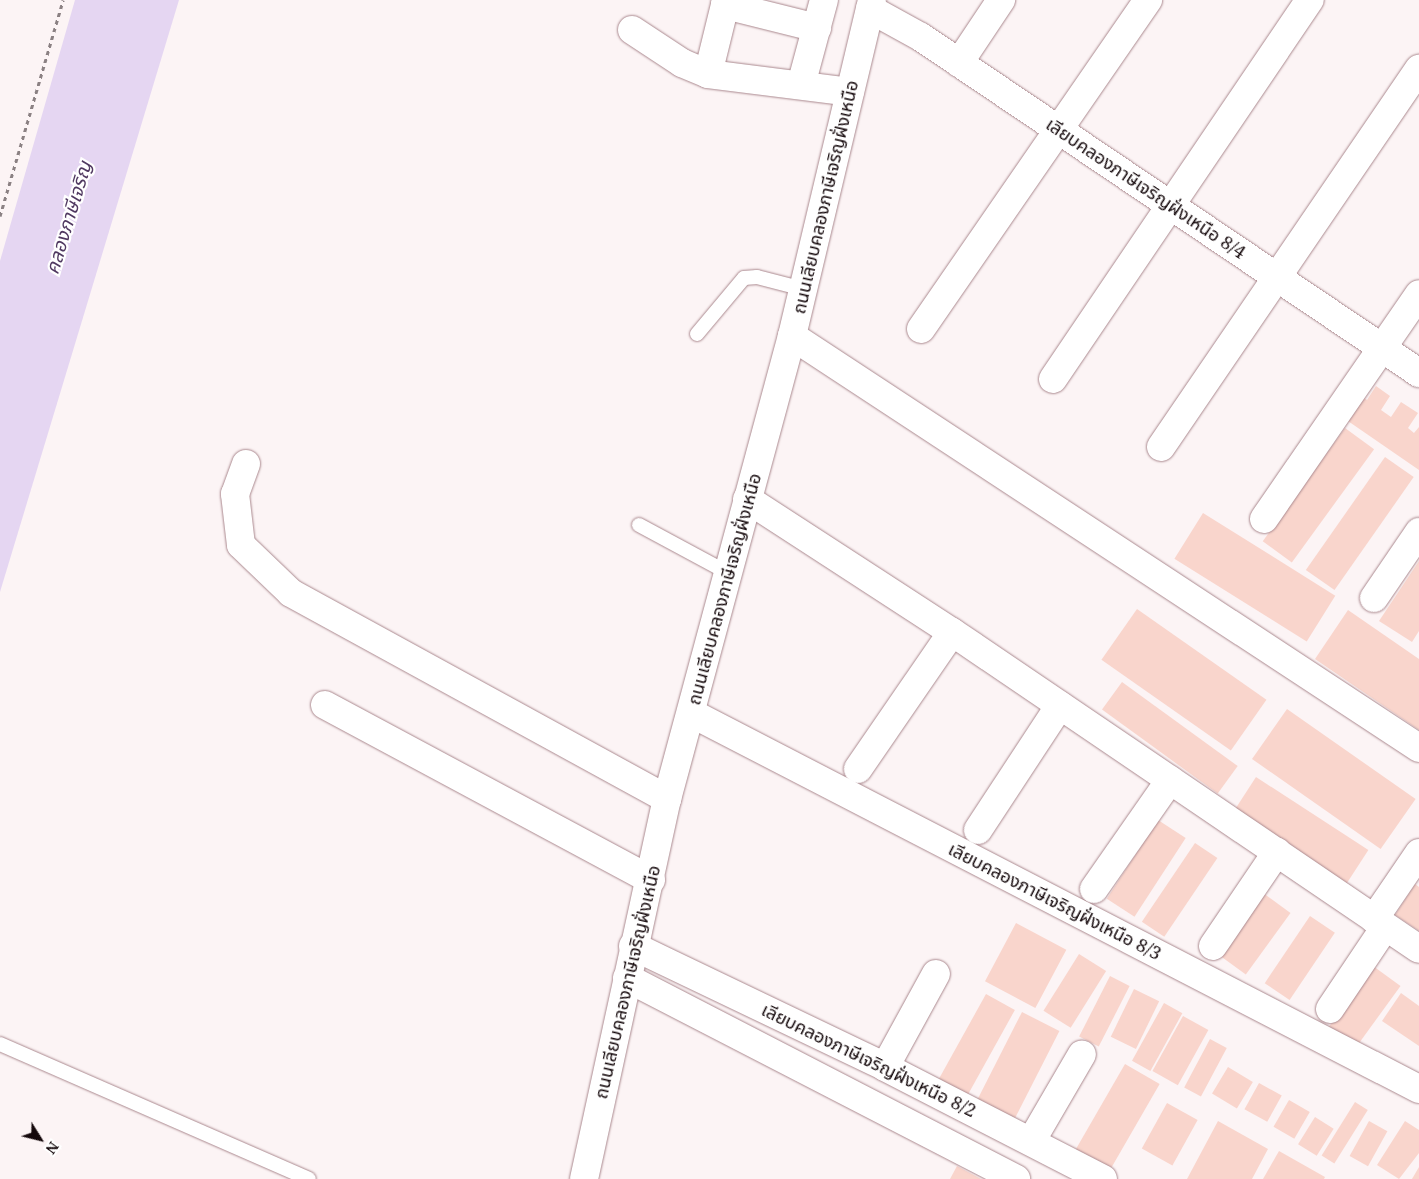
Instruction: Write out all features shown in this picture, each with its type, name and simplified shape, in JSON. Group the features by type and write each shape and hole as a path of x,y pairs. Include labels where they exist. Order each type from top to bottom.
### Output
{"street":[{"path":"801,85 824,0"},
{"path":"959,63 1001,0"},
{"path":"921,329 1148,0"},
{"path":"1053,379 1310,0"},
{"path":"708,74 726,3 817,28"},
{"name":"เลียบคลองภาษีเจริญฝั่งเหนือ 8/4","path":"871,4 1419,373"},
{"name":"ถนนเลียบคลองภาษีเจริญฝั่งเหนือ","path":"584,1179 633,946 651,880 667,799 792,336 871,4"},
{"path":"632,30 708,74 850,92"},
{"path":"1161,447 1419,69"},
{"path":"1264,519 1419,294"},
{"path":"792,336 1419,748"},
{"path":"246,464 235,494 241,545 291,592 667,799"},
{"path":"747,499 952,632 1419,949"},
{"path":"1374,598 1419,532"},
{"path":"858,769 952,632"},
{"path":"325,705 651,880"},
{"path":"978,830 1060,705"},
{"name":"เลียบคลองภาษีเจริญฝั่งเหนือ 8/3","path":"691,713 1419,1089"},
{"path":"1094,889 1170,780"},
{"path":"1212,946 1276,852"},
{"path":"1330,1009 1419,853"},
{"name":"เลียบคลองภาษีเจริญฝั่งเหนือ 8/2","path":"633,946 885,1067 1032,1140 1103,1179"},
{"path":"885,1067 936,974"},
{"path":"627,978 1016,1179"},
{"path":"1032,1140 1082,1054"}],"lane":[{"path":"697,334 744,278 803,289"},
{"path":"639,525 728,573"},
{"path":"0,1044 308,1179"}],"path":[{"path":"0,216 63,0"}],"water":[{"name":"คลองภาษีเจริญ","path":"75,0 179,0 0,592 0,261"}],"building":[{"path":"1376,386 1390,396 1381,410 1391,417 1401,402 1418,413 1408,428 1414,433 1419,427 1419,470 1345,419 1361,396 1367,400"},
{"path":"1345,428 1374,449 1292,562 1263,541"},
{"path":"1385,457 1414,477 1335,590 1306,570"},
{"path":"1203,513 1335,596 1307,641 1174,559"},
{"path":"1419,561 1419,631 1412,642 1379,621"},
{"path":"1137,609 1266,700 1231,750 1101,660"},
{"path":"1348,610 1419,659 1419,730 1315,659"},
{"path":"1122,682 1238,766 1218,794 1102,710"},
{"path":"1287,709 1416,799 1381,849 1252,759"},
{"path":"1256,777 1368,850 1346,885 1233,812"},
{"path":"1158,820 1186,838 1134,917 1107,899"},
{"path":"1195,843 1217,858 1164,937 1142,922"},
{"path":"1415,884 1419,887 1419,931 1395,915"},
{"path":"1263,893 1291,913 1246,974 1218,954"},
{"path":"1310,916 1335,933 1290,1000 1265,983"},
{"path":"1016,923 1066,950 1035,1008 985,981"},
{"path":"1079,954 1106,971 1071,1028 1043,1011"},
{"path":"1373,966 1401,986 1356,1047 1329,1027"},
{"path":"1110,976 1130,986 1099,1047 1079,1037"},
{"path":"1134,989 1159,1001 1136,1049 1111,1037"},
{"path":"1401,993 1419,1006 1419,1046 1382,1021"},
{"path":"986,994 1015,1010 964,1102 935,1086"},
{"path":"1164,1003 1182,1013 1150,1071 1132,1061"},
{"path":"1022,1012 1059,1031 1012,1124 975,1105"},
{"path":"1183,1016 1208,1030 1178,1085 1152,1071"},
{"path":"1210,1039 1227,1048 1201,1096 1184,1088"},
{"path":"1125,1064 1160,1084 1107,1175 1072,1155"},
{"path":"1228,1067 1253,1082 1237,1109 1212,1094"},
{"path":"1259,1083 1282,1096 1267,1122 1244,1109"},
{"path":"1289,1100 1310,1112 1294,1139 1274,1127"},
{"path":"1355,1102 1368,1110 1334,1163 1322,1155"},
{"path":"1167,1103 1198,1120 1172,1165 1142,1148"},
{"path":"1315,1117 1334,1129 1317,1156 1298,1144"},
{"path":"1218,1121 1268,1149 1252,1179 1187,1179"},
{"path":"1369,1121 1387,1131 1368,1166 1350,1156"},
{"path":"1405,1121 1419,1130 1419,1153 1399,1179 1377,1165"},
{"path":"1279,1151 1325,1177 1324,1179 1263,1179"},
{"path":"957,1166 981,1179 950,1179"},
{"path":"1419,1167 1419,1179 1412,1179"}]}
